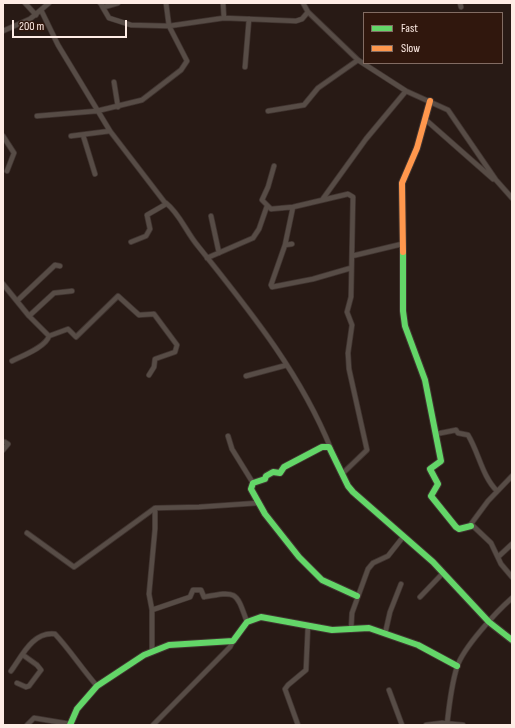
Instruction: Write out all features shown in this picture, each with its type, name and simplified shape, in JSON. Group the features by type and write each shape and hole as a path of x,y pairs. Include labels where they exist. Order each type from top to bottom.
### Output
{"street":[{"path":"25,3 36,14"},
{"path":"3,31 36,14 49,3"},
{"path":"101,5 107,7 118,3"},
{"path":"37,116 97,111 118,107 149,96 187,64 185,55 174,39 169,26 166,3"},
{"path":"223,3 224,18"},
{"path":"303,3 308,12 363,63"},
{"path":"101,5 109,18 131,24 169,26 224,18 296,21 302,20 308,12"},
{"path":"41,10 55,39 110,131 172,208 190,237 254,316 287,365 324,433 336,462"},
{"path":"246,67 249,19"},
{"path":"268,111 304,105 318,88 358,60"},
{"path":"364,64 406,91 448,110 454,116 500,185"},
{"path":"114,82 118,107"},
{"path":"322,200 366,139 406,91"},
{"path":"430,101 426,120 417,148 402,183 403,311 405,326 425,380 442,461 430,469 438,484 431,496 456,527 459,529 471,526"},
{"path":"426,120 500,185 512,198"},
{"path":"71,136 110,131"},
{"path":"83,135 95,174"},
{"path":"3,136 14,153 6,171"},
{"path":"274,166 268,187 262,198 262,203 267,206 275,209 293,207 348,194 353,197 351,297 347,312 352,325 348,357 353,389 367,450 342,474"},
{"path":"132,242 146,236 150,229 147,215 164,206 166,202"},
{"path":"207,258 253,238 259,229 267,206"},
{"path":"293,207 285,245 271,285 272,287 313,279 351,268"},
{"path":"211,216 219,253"},
{"path":"285,245 292,244"},
{"path":"352,256 402,244"},
{"path":"17,301 55,265 60,266"},
{"path":"3,284 29,316 49,336"},
{"path":"29,316 54,293 72,291"},
{"path":"12,361 30,353 48,340 49,336 68,329 76,338 118,296 139,315 154,314 177,345 175,352 155,359 154,367 149,375"},
{"path":"246,376 287,365"},
{"path":"436,434 456,430 458,433 468,435 478,453 483,468 492,486 497,491"},
{"path":"228,436 232,449 253,483"},
{"path":"3,450 8,444 5,442"},
{"path":"253,483 265,480 266,476 273,472 280,472 284,467 322,447 328,447 353,492 433,562 489,622 512,640"},
{"path":"471,526 472,520 512,476"},
{"path":"253,483 251,489 258,504 299,556 322,580 357,596"},
{"path":"26,533 74,568 155,508 258,504"},
{"path":"152,651 152,610 149,594 155,529 155,508"},
{"path":"471,526 491,543 501,564 512,577"},
{"path":"351,630 352,613 368,569 373,563 388,556 403,537"},
{"path":"498,557 512,544"},
{"path":"420,597 443,573"},
{"path":"385,634 390,612 401,584"},
{"path":"152,610 190,597 193,590 201,590 204,597 227,593 237,596 240,600 247,622"},
{"path":"447,724 457,666 463,654 489,622 512,598"},
{"path":"153,725 230,647 233,640 240,633 247,622 261,617 332,630 369,628 418,645 457,666"},
{"path":"298,725 285,689 306,670 308,626"},
{"path":"11,671 36,638 49,633 55,634 71,651 97,686"},
{"path":"27,725 34,718 70,725 76,709 97,686 152,651 169,646 233,640"},
{"path":"18,683 26,687 29,686 41,670 37,665 23,655"},
{"path":"389,690 402,725"},
{"path":"426,725 463,725"}],"traffic: fast":[{"path":"403,252 403,311 405,326 425,380 441,461 430,469 438,484 431,496 456,527 459,529 471,526"},
{"path":"357,596 322,580 299,557 265,514 251,489 253,483 265,479 266,476 273,472 280,473 284,467 322,447 329,447 348,486 353,492 433,562 489,622 512,640"},
{"path":"70,725 77,709 97,686 144,655 169,645 233,641 247,622 261,617 332,630 369,628 418,645 457,666"}],"traffic: slow":[{"path":"403,252 402,183 417,148 430,101"}]}
